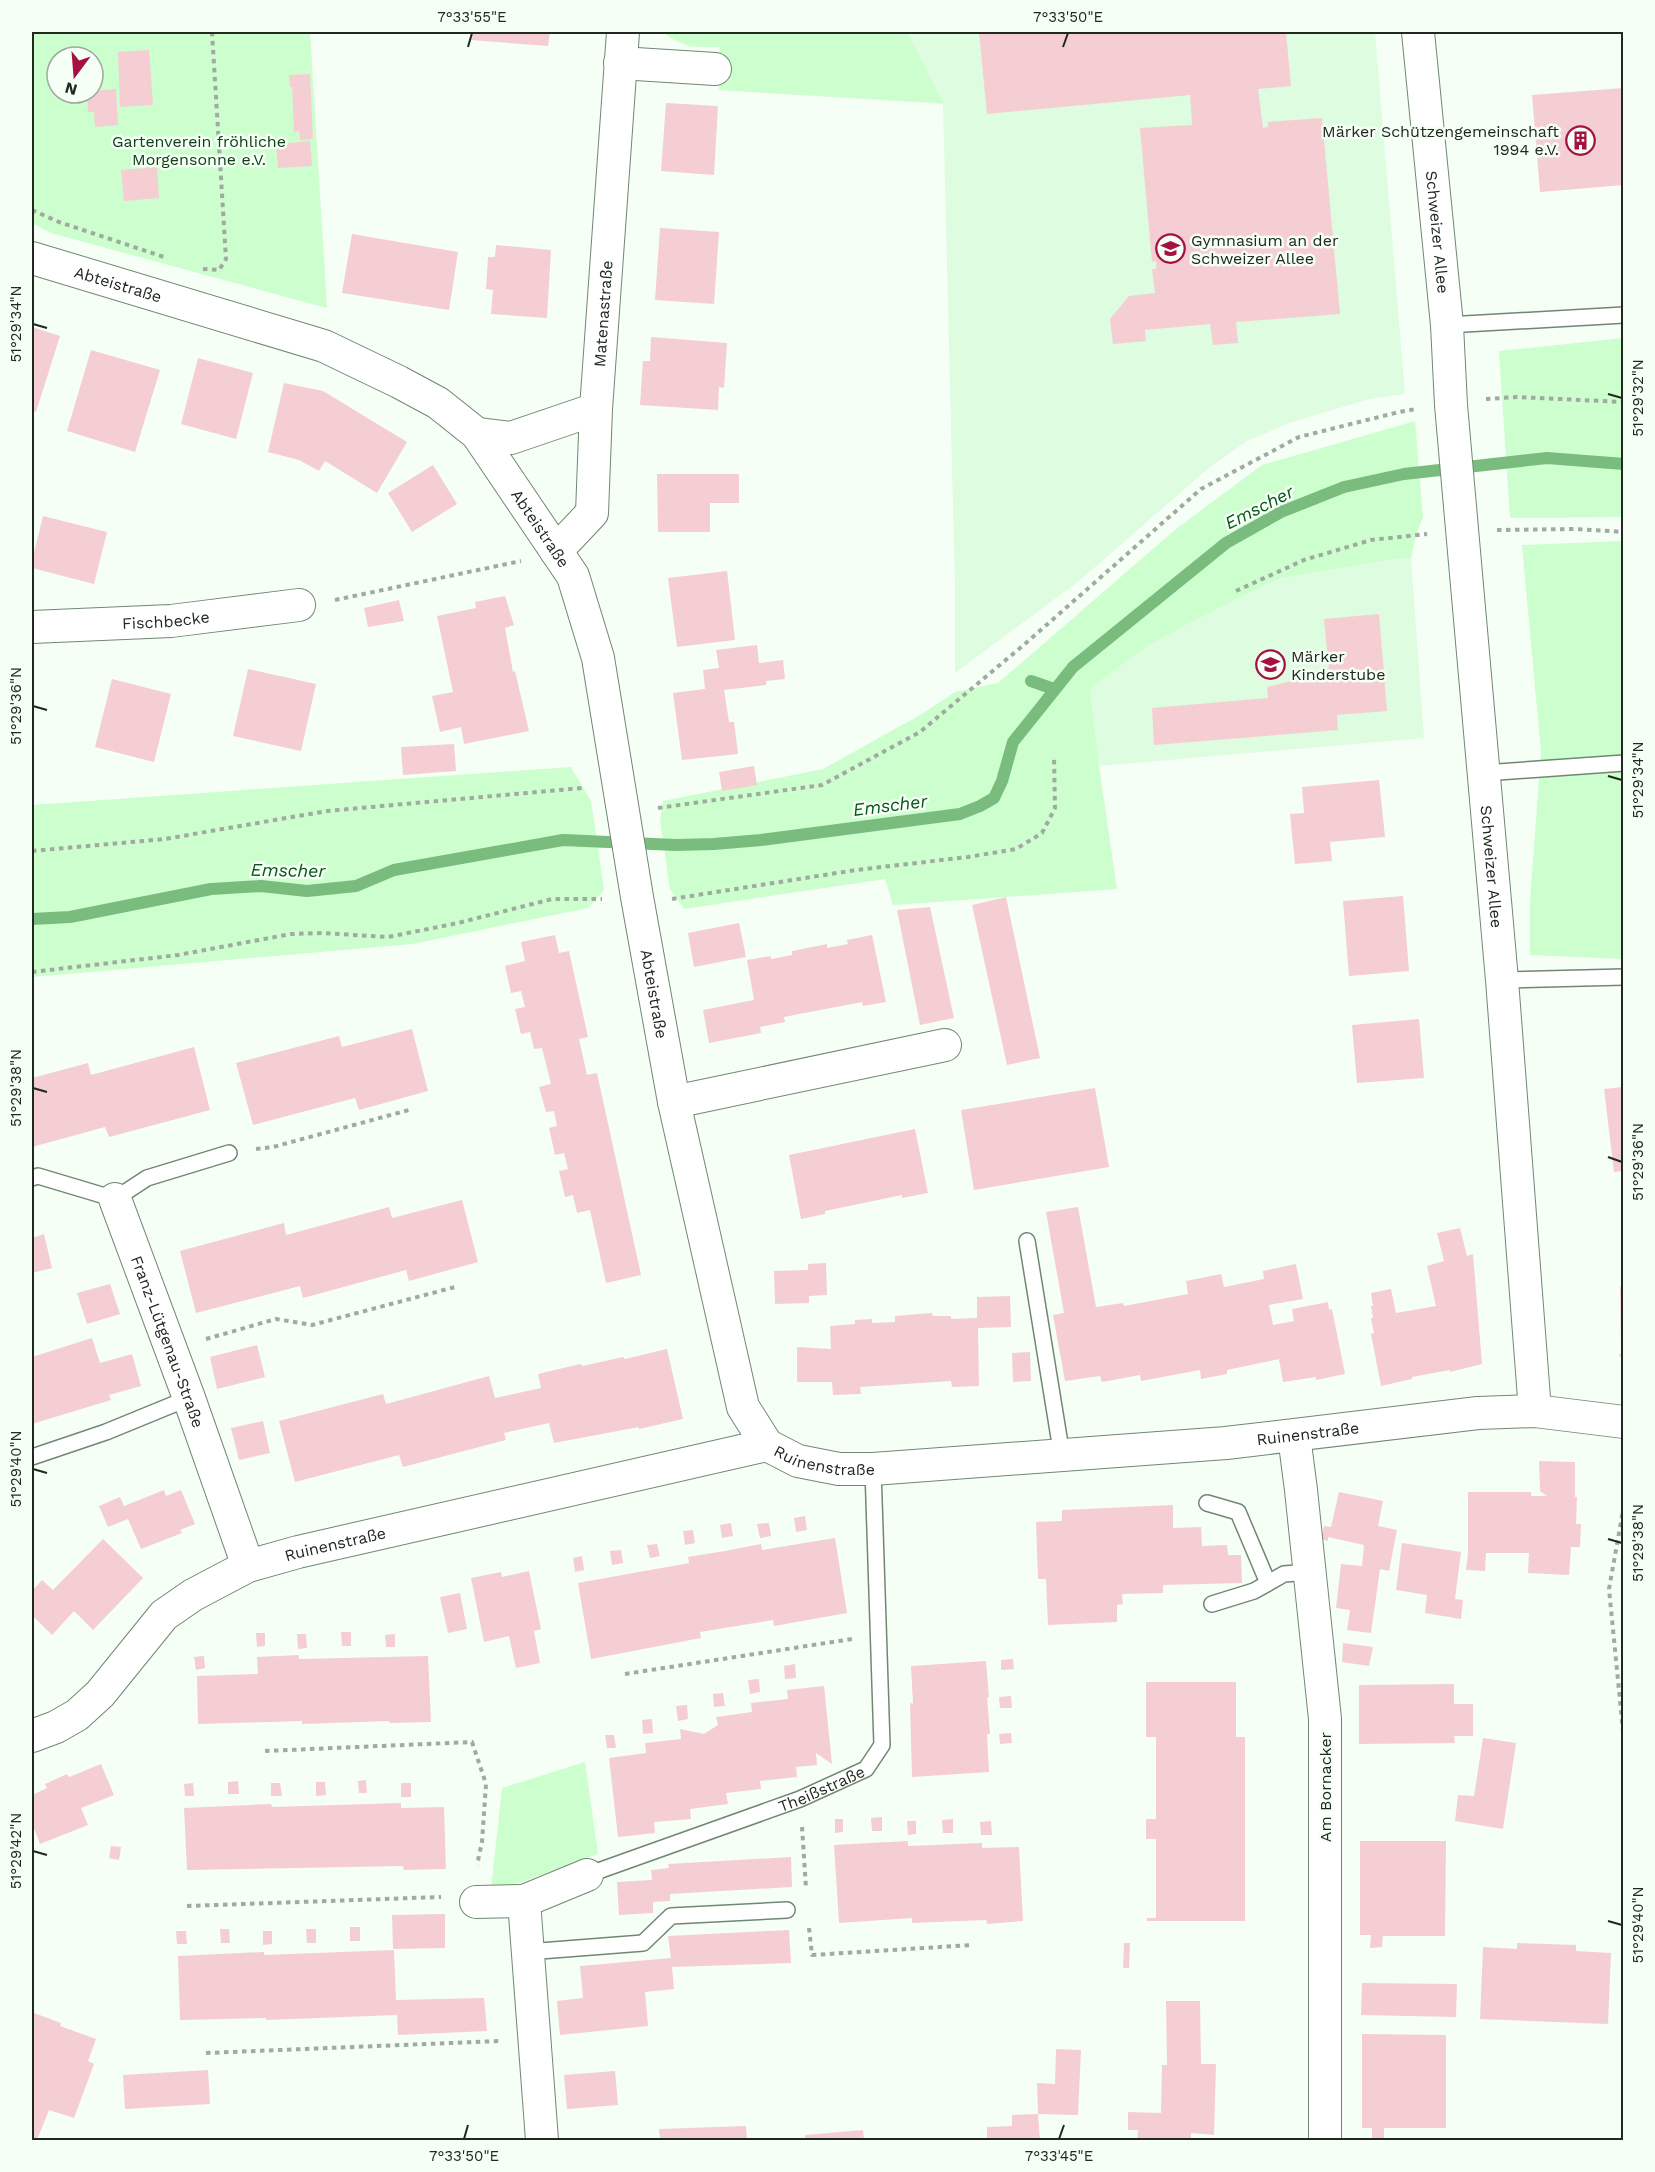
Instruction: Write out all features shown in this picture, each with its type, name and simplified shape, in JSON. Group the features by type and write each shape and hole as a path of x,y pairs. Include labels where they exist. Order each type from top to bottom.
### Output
{"street":[{"name":"Matenastraße","path":"556,551 592,513 596,410 623,32"},
{"name":"Schweizer Allee","path":"1418,32 1447,325 1452,412 1502,980 1535,1410"},
{"path":"621,63 716,69"},
{"name":"Abteistraße","path":"32,258 324,346 438,403 477,434 573,576 598,658 674,1102 743,1407 767,1445"},
{"path":"477,434 511,438 596,410"},
{"name":"Fischbecke","path":"32,627 171,621 299,605"},
{"path":"674,1102 945,1045"},
{"name":"Franz-Lütgenau-Straße","path":"115,1199 248,1566"},
{"name":"Ruinenstraße","path":"32,1736 56,1727 76,1715 100,1694 164,1615 193,1595 248,1566 379,1533 767,1445 798,1461 839,1469 873,1469 1062,1456 1294,1436 1478,1413 1535,1410 1623,1422"},
{"name":"Am Bornacker","path":"1294,1436 1325,1719 1325,2140"},
{"name":"Theißstraße","path":"476,1888 524,1900 587,1875"},
{"path":"524,1900 542,2140"}],"lane":[{"path":"1447,325 1623,315"},
{"path":"1484,773 1623,763"},
{"path":"1502,980 1623,977"},
{"path":"32,1178 38,1176 115,1199 147,1178 229,1153"},
{"path":"1027,1241 1062,1456"},
{"path":"32,1457 106,1432 189,1398"},
{"name":"Theißstraße","path":"587,1875 800,1799 866,1769 882,1745 873,1469"},
{"path":"1207,1503 1238,1512 1268,1583"},
{"path":"1212,1604 1254,1591 1284,1574 1310,1572"},
{"path":"527,1952 643,1943 671,1916 787,1910"}],"path":[{"path":"199,268 219,270 226,260 212,32"},
{"path":"32,210 59,222 178,261"},
{"path":"32,851 165,839 327,811 623,803 664,808 822,785 920,732 1026,643 1201,489 1299,437 1399,411 1452,412 1504,397 1623,402"},
{"path":"1236,591 1304,560 1371,540 1416,535 1462,523 1514,528 1623,532"},
{"path":"299,605 347,598 492,568 556,551"},
{"path":"32,972 178,955 291,934 388,937 458,923 552,899 637,893 676,899 856,870 1016,849 1042,833 1055,808 1054,756"},
{"path":"229,1153 273,1147 409,1110"},
{"path":"170,1348 276,1319 312,1325 454,1287"},
{"path":"1623,1505 1609,1589 1623,1741"},
{"path":"625,1674 880,1635"},
{"path":"187,1906 449,1897 476,1888 486,1784 472,1742 265,1751"},
{"path":"800,1799 807,1899"},
{"path":"808,1921 812,1955 972,1945"},
{"path":"206,2053 534,2040"}],"shaded area":[{"name":"Gymnasium an der Schweizer Allee","path":"664,32 1375,32 1405,394 1370,399 1292,422 1247,441 1211,466 1079,581 955,673 955,586 943,104 719,90 720,47 689,47 670,38"},
{"name":"Märker Kinderstube","path":"1411,558 1424,738 1099,766 1090,688 1152,643 1277,579"}],"green space":[{"name":"Gartenverein fröhliche Morgensonne e.V.","path":"32,32 310,32 327,308 51,233 32,223"},
{"path":"664,32 907,32 943,103 719,90 720,47 683,43"},
{"path":"1623,338 1623,517 1510,518 1499,351"},
{"path":"1415,421 1423,517 1411,558 1277,579 1152,643 1090,688 1117,889 893,905 885,879 684,909 670,889 660,820 663,801 823,769 922,714 955,692 998,683 1176,529 1262,465"},
{"path":"1623,541 1623,959 1530,955 1530,901 1541,752 1522,545"},
{"path":"571,767 591,801 604,890 588,908 412,944 32,977 32,805"},
{"path":"585,1762 598,1854 511,1886 491,1889 502,1788"}],"building":[{"path":"471,32 550,32 548,46 471,40"},
{"path":"979,32 1286,32 1291,86 1258,89 1263,128 1268,127 1268,122 1322,118 1340,314 1236,322 1238,343 1213,345 1210,324 1145,330 1146,341 1113,344 1110,319 1129,296 1155,293 1152,269 1156,269 1156,261 1152,262 1140,128 1192,125 1190,95 987,114"},
{"path":"149,50 153,105 120,107 118,52"},
{"path":"310,74 313,139 300,140 299,131 294,132 292,87 290,87 289,75"},
{"name":"Märker Schützengemeinschaft 1994 e.V.","path":"1623,88 1623,185 1540,192 1532,95"},
{"path":"116,89 118,125 95,127 94,112 88,112 88,105 105,105 105,90"},
{"path":"666,103 718,106 714,175 661,171"},
{"path":"310,141 312,166 278,168 276,144"},
{"path":"157,167 159,198 124,201 121,170"},
{"path":"660,228 719,232 714,304 655,300"},
{"path":"352,234 458,252 449,310 342,293"},
{"path":"496,245 551,250 547,318 491,314 493,290 486,289 488,257 495,257"},
{"path":"32,327 60,336 36,412 32,410"},
{"path":"651,337 727,343 724,388 719,387 718,410 640,405 643,361 650,361"},
{"path":"91,350 160,370 135,452 67,431"},
{"path":"198,358 253,373 236,439 181,424"},
{"path":"284,383 323,391 407,442 377,493 325,461 319,471 299,460 268,452"},
{"path":"433,465 457,504 412,532 388,493"},
{"path":"657,474 739,474 739,503 710,503 710,532 658,532"},
{"path":"43,516 107,532 94,584 32,568"},
{"path":"727,571 735,640 677,647 668,578"},
{"path":"505,596 514,625 505,628 513,672 515,671 529,731 464,744 461,727 440,732 432,696 453,692 437,616 476,608 475,602"},
{"path":"399,600 404,621 368,627 364,608"},
{"path":"1379,614 1387,711 1337,715 1338,730 1154,745 1152,708 1268,698 1267,687 1329,672 1324,619"},
{"path":"757,645 759,663 783,660 785,679 766,681 766,685 724,690 729,722 734,722 738,754 682,760 673,693 705,689 703,670 719,668 716,650"},
{"path":"248,669 316,684 301,751 233,736"},
{"path":"112,679 171,694 154,762 95,747"},
{"path":"454,744 456,771 403,775 401,747"},
{"path":"754,766 757,785 722,791 719,772"},
{"path":"1379,780 1385,837 1330,842 1332,861 1295,864 1290,814 1304,813 1302,787"},
{"path":"1403,896 1409,971 1349,976 1343,901"},
{"path":"1006,897 1040,1058 1007,1065 972,905"},
{"path":"930,907 954,1018 920,1025 897,910"},
{"path":"739,923 746,957 694,967 688,933"},
{"path":"555,935 559,953 569,951 588,1037 579,1039 587,1075 597,1073 641,1275 606,1283 590,1210 577,1213 573,1195 565,1197 559,1171 568,1169 564,1153 555,1155 549,1128 557,1126 554,1111 546,1112 539,1087 551,1084 542,1048 534,1049 530,1032 521,1034 515,1009 525,1007 521,991 511,993 505,966 525,961 521,942"},
{"path":"872,935 886,1002 863,1006 862,1002 784,1017 785,1022 760,1027 761,1033 709,1043 703,1010 754,1000 747,960 792,955 792,951 827,944 827,948 848,944 847,940"},
{"path":"1419,1019 1424,1078 1357,1083 1352,1025"},
{"path":"412,1029 428,1091 359,1110 355,1098 253,1125 236,1063 339,1036 342,1047"},
{"path":"194,1047 210,1110 109,1137 105,1127 32,1147 32,1078 88,1063 91,1075"},
{"path":"1623,1087 1623,1171 1614,1172 1604,1089"},
{"path":"1095,1088 1109,1167 974,1190 961,1110"},
{"path":"915,1129 928,1193 902,1198 902,1195 825,1211 825,1214 801,1219 789,1155"},
{"path":"462,1200 478,1262 409,1281 406,1270 303,1298 300,1286 196,1313 180,1251 284,1223 286,1235 389,1207 392,1218"},
{"path":"1078,1207 1096,1307 1123,1303 1124,1306 1188,1294 1186,1281 1221,1274 1224,1287 1264,1279 1263,1271 1296,1264 1303,1299 1269,1305 1273,1325 1294,1321 1292,1309 1328,1302 1329,1310 1332,1309 1345,1374 1316,1380 1316,1377 1283,1382 1279,1359 1227,1370 1227,1374 1201,1379 1200,1370 1141,1381 1140,1375 1102,1382 1100,1376 1065,1381 1053,1315 1064,1313 1046,1212"},
{"path":"1460,1228 1467,1256 1473,1254 1482,1364 1450,1372 1450,1370 1412,1377 1412,1379 1381,1386 1371,1334 1374,1333 1371,1318 1373,1318 1371,1306 1373,1306 1371,1293 1391,1289 1396,1313 1436,1306 1427,1266 1444,1261 1437,1233"},
{"path":"44,1234 52,1268 32,1273 32,1238"},
{"path":"826,1263 827,1295 809,1296 809,1303 775,1304 774,1271 808,1270 808,1264"},
{"path":"110,1284 120,1314 87,1324 77,1293"},
{"path":"1620,1287 1623,1287 1622,1358 1619,1356 1621,1353"},
{"path":"1010,1296 1011,1327 978,1328 979,1386 952,1387 951,1381 860,1387 861,1394 833,1395 832,1382 797,1382 797,1347 831,1349 830,1326 855,1324 855,1320 872,1319 872,1323 895,1322 895,1316 932,1313 933,1316 951,1316 951,1319 977,1318 977,1297"},
{"path":"92,1338 100,1363 132,1354 141,1386 109,1395 111,1400 32,1424 32,1357"},
{"path":"257,1345 265,1377 217,1389 210,1357"},
{"path":"667,1349 683,1419 554,1443 549,1423 504,1433 506,1440 403,1467 399,1455 295,1482 279,1421 383,1394 386,1404 489,1376 495,1398 541,1388 538,1374 580,1364 583,1366 623,1357 625,1359"},
{"path":"1030,1352 1031,1381 1013,1382 1012,1353"},
{"path":"263,1421 270,1453 239,1460 231,1428"},
{"path":"1539,1461 1575,1462 1576,1524 1581,1524 1580,1547 1571,1547 1569,1575 1528,1573 1529,1553 1486,1553 1485,1571 1466,1570 1468,1492 1531,1492 1531,1496 1547,1496 1540,1491"},
{"path":"164,1490 166,1496 181,1490 195,1524 180,1530 182,1533 141,1549 128,1519 108,1527 99,1506 120,1497 124,1506"},
{"path":"1339,1492 1383,1501 1378,1526 1397,1530 1389,1571 1380,1569 1371,1633 1347,1630 1350,1610 1336,1608 1341,1564 1362,1566 1364,1545 1328,1537 1328,1541 1321,1539 1324,1526 1331,1527"},
{"path":"1173,1505 1173,1528 1201,1527 1202,1546 1227,1545 1228,1555 1241,1555 1242,1583 1163,1585 1163,1593 1122,1594 1123,1604 1117,1605 1117,1622 1048,1625 1046,1579 1038,1579 1036,1522 1062,1521 1062,1510"},
{"path":"805,1516 807,1530 796,1532 794,1518"},
{"path":"731,1523 733,1536 722,1538 720,1525"},
{"path":"769,1523 771,1536 760,1538 757,1524"},
{"path":"693,1530 695,1543 685,1545 683,1531"},
{"path":"835,1538 847,1613 774,1626 773,1620 700,1632 701,1638 591,1659 578,1583 689,1563 688,1557 761,1544 762,1550"},
{"path":"103,1539 143,1578 93,1630 74,1611 52,1635 32,1615 32,1591 42,1580 53,1590"},
{"path":"1402,1543 1461,1552 1455,1599 1463,1600 1461,1619 1425,1613 1427,1595 1396,1590"},
{"path":"657,1544 660,1556 650,1558 647,1545"},
{"path":"621,1550 623,1563 612,1565 610,1551"},
{"path":"582,1556 584,1570 575,1572 573,1558"},
{"path":"529,1571 541,1629 534,1631 540,1663 516,1668 509,1636 484,1642 471,1578 501,1572 502,1577"},
{"path":"460,1593 467,1629 448,1633 440,1597"},
{"path":"341,1632 351,1632 351,1646 342,1646"},
{"path":"256,1633 265,1633 265,1646 257,1647"},
{"path":"297,1634 306,1634 307,1648 298,1649"},
{"path":"395,1634 395,1647 386,1647 385,1635"},
{"path":"1343,1643 1373,1647 1369,1666 1342,1662"},
{"path":"299,1655 299,1659 428,1656 431,1722 302,1724 302,1721 198,1724 197,1676 258,1674 257,1657"},
{"path":"204,1656 205,1668 196,1670 194,1657"},
{"path":"1013,1659 1014,1669 1001,1670 1001,1660"},
{"path":"986,1661 990,1734 987,1734 989,1772 912,1777 911,1666"},
{"path":"795,1664 796,1678 785,1679 784,1666"},
{"path":"759,1679 760,1692 750,1694 748,1680"},
{"path":"1146,1682 1236,1682 1236,1737 1245,1737 1245,1921 1147,1921 1147,1918 1156,1918 1156,1839 1146,1839 1146,1819 1156,1819 1156,1737 1146,1737"},
{"path":"1454,1684 1454,1704 1473,1704 1473,1736 1454,1736 1455,1743 1359,1744 1359,1685"},
{"path":"824,1686 832,1764 816,1753 817,1765 796,1767 797,1777 760,1781 761,1789 726,1793 728,1804 690,1809 691,1819 654,1822 655,1833 618,1837 609,1758 646,1753 645,1743 681,1739 680,1729 704,1734 718,1725 716,1717 752,1712 751,1703 788,1699 787,1690"},
{"path":"723,1693 725,1706 714,1707 713,1694"},
{"path":"1011,1696 1012,1708 1000,1708 999,1697"},
{"path":"687,1705 688,1719 678,1721 676,1706"},
{"path":"652,1719 653,1733 643,1734 642,1720"},
{"path":"1011,1733 1012,1743 1000,1744 999,1734"},
{"path":"605,1735 614,1735 616,1748 607,1748"},
{"path":"1483,1738 1516,1743 1503,1829 1455,1821 1458,1795 1474,1796"},
{"path":"101,1764 114,1795 81,1808 88,1825 40,1844 32,1823 32,1795 47,1788 45,1784 67,1774 69,1777"},
{"path":"366,1780 367,1793 359,1793 358,1781"},
{"path":"238,1781 239,1794 228,1794 228,1782"},
{"path":"316,1782 325,1782 326,1795 316,1796"},
{"path":"193,1783 194,1796 185,1796 184,1784"},
{"path":"271,1783 280,1783 282,1796 271,1796"},
{"path":"401,1783 411,1783 411,1797 401,1797"},
{"path":"401,1803 401,1808 444,1807 446,1869 404,1870 403,1866 187,1870 184,1808 271,1804 272,1807"},
{"path":"882,1817 882,1831 872,1831 871,1818"},
{"path":"835,1819 843,1819 843,1832 835,1833"},
{"path":"953,1819 953,1833 943,1833 942,1820"},
{"path":"907,1821 916,1821 916,1834 908,1835"},
{"path":"991,1821 992,1835 981,1835 980,1822"},
{"path":"908,1841 908,1846 982,1843 982,1848 1019,1847 1023,1921 987,1924 986,1920 912,1923 912,1918 839,1923 834,1845"},
{"path":"1360,1841 1446,1841 1445,1936 1383,1936 1382,1947 1370,1948 1371,1935 1360,1935"},
{"path":"111,1846 121,1847 119,1860 109,1858"},
{"path":"791,1857 792,1887 670,1894 670,1901 653,1902 653,1913 619,1915 617,1882 652,1880 651,1870 669,1868 668,1864"},
{"path":"445,1914 445,1948 393,1949 392,1915"},
{"path":"350,1927 360,1927 360,1941 350,1941"},
{"path":"220,1929 229,1929 230,1943 221,1943"},
{"path":"306,1929 316,1929 316,1943 307,1943"},
{"path":"789,1930 791,1963 672,1967 674,1989 645,1992 648,2026 560,2035 557,2001 583,1998 580,1966 671,1958 668,1936"},
{"path":"176,1931 186,1931 187,1944 177,1944"},
{"path":"263,1931 272,1931 272,1944 263,1945"},
{"path":"1124,1943 1130,1943 1129,1968 1123,1968"},
{"path":"1517,1943 1576,1945 1576,1951 1611,1953 1608,2024 1480,2019 1483,1947 1517,1949"},
{"path":"394,1950 396,2000 484,1998 487,2031 398,2035 397,2015 266,2020 266,2018 180,2020 178,1956"},
{"path":"1362,1983 1457,1984 1456,2017 1361,2015"},
{"path":"1166,2001 1200,2001 1201,2064 1216,2064 1214,2135 1191,2133 1191,2140 1137,2140 1138,2130 1128,2130 1128,2112 1161,2113 1162,2065 1167,2065"},
{"path":"34,2013 61,2023 60,2026 96,2039 88,2061 94,2064 74,2118 49,2110 37,2140 32,2140 32,2020"},
{"path":"1362,2034 1446,2035 1446,2128 1384,2128 1384,2139 1372,2140 1372,2128 1362,2128"},
{"path":"1056,2049 1081,2050 1078,2115 1038,2114 1037,2083 1055,2084"},
{"path":"208,2070 210,2104 125,2109 123,2075"},
{"path":"615,2071 618,2105 567,2109 564,2075"},
{"path":"1038,2114 1040,2140 987,2140 987,2127 1012,2126 1012,2115"},
{"path":"746,2126 747,2140 660,2140 659,2129"},
{"path":"863,2130 864,2140 805,2140 805,2135"}],"waterway":[{"name":"Emscher","path":"32,919 70,917 211,889 261,886 307,891 356,886 394,870 563,840 676,845 714,844 960,814 994,798 1002,781 1013,742 1073,667 1226,543 1281,512 1344,487 1404,474 1547,458 1624,464"},
{"path":"1031,681 1054,689"}],"place":[{"name":"Märker Schützengemeinschaft 1994 e.V.","path":"1580,140"},
{"name":"Gymnasium an der Schweizer Allee","path":"1170,249"},
{"name":"Märker Kinderstube","path":"1270,665"}]}
